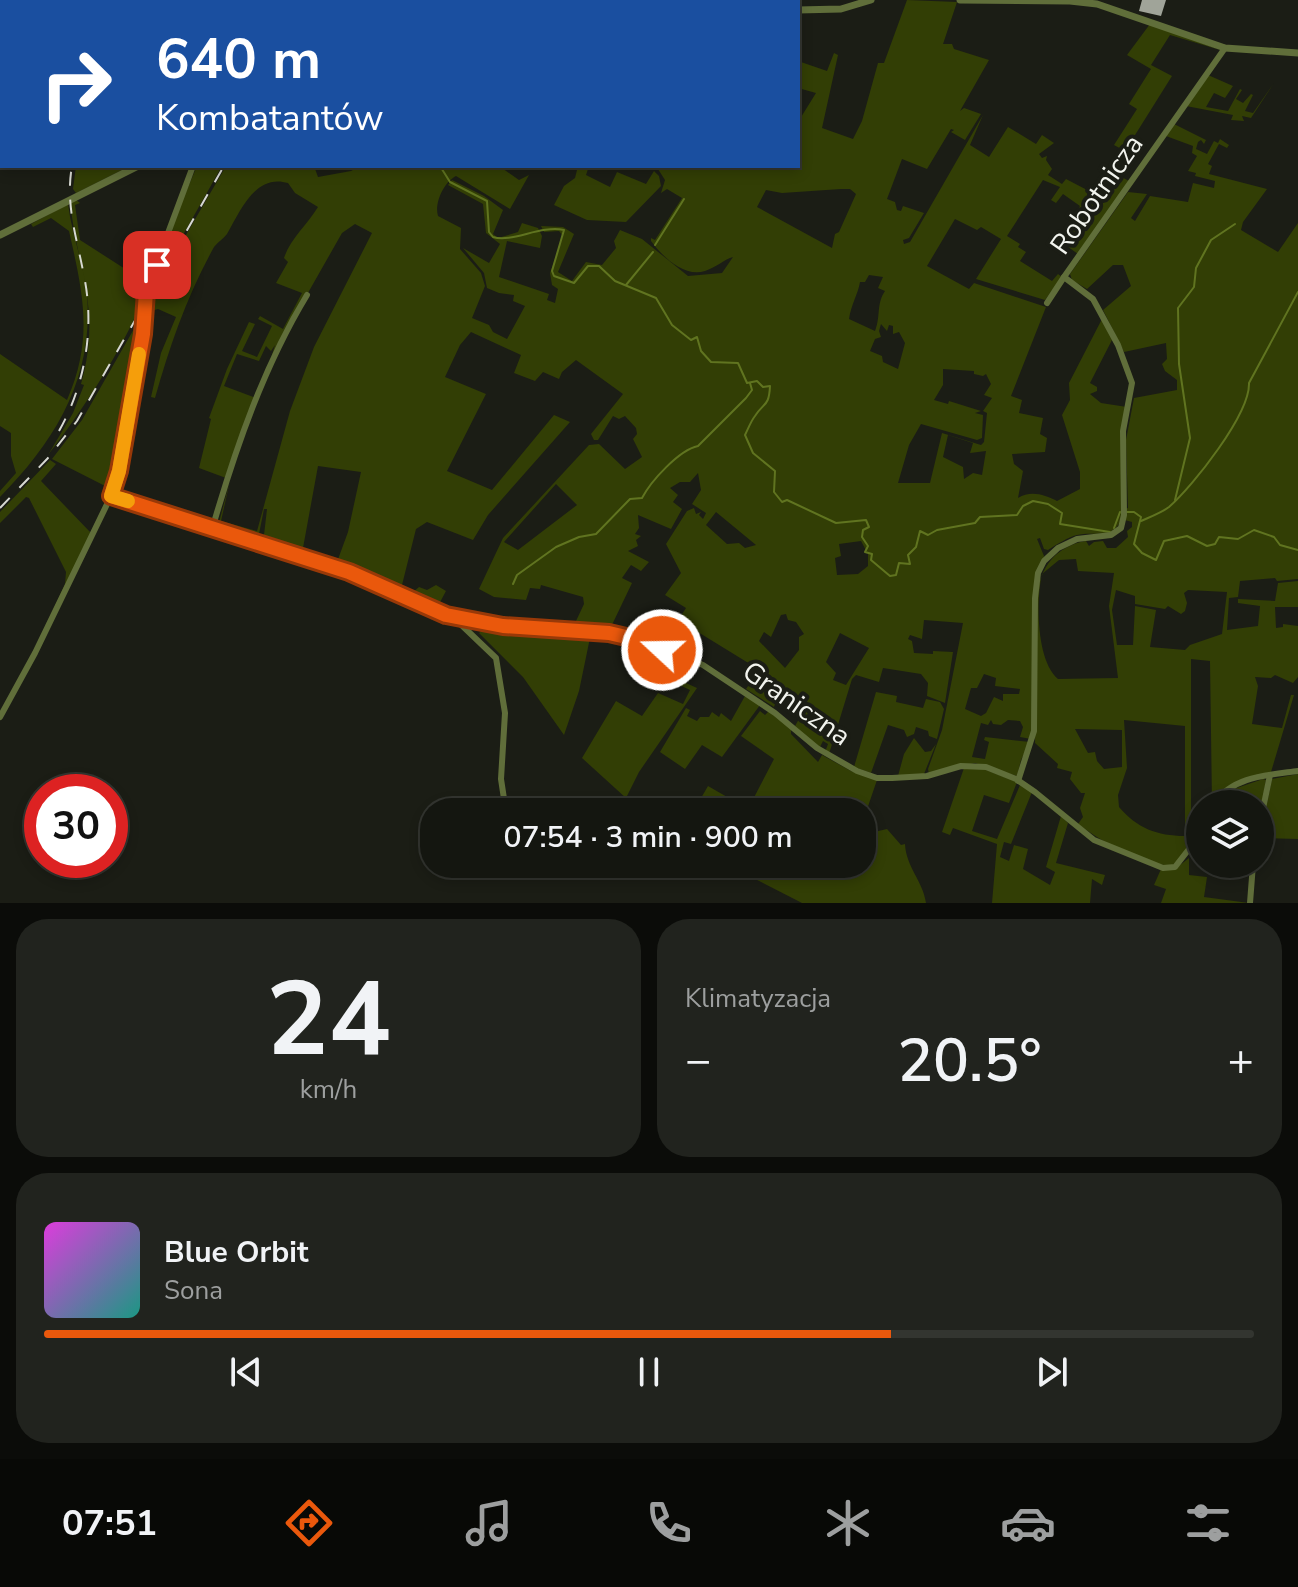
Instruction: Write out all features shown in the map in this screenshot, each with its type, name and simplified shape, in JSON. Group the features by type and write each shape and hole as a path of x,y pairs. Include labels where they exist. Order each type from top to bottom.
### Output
{"street":[{"path":"800,10 841,9 871,0"},
{"path":"960,0 1097,4 1225,48 1298,53"},
{"name":"Robotnicza","path":"1018,781 1034,731 1038,573 1044,561 1058,548 1085,537 1111,535 1121,528 1124,511 1123,431 1132,383 1118,345 1093,299 1064,277 1225,48"},
{"path":"0,235 134,168"},
{"path":"0,717 35,653 111,496 119,471 143,334 146,292 192,168"},
{"path":"1047,303 1064,277"},
{"path":"213,526 228,476 265,378 307,295"},
{"name":"Graniczna","path":"111,496 213,526 349,572 452,616 503,626 576,629 643,641 703,665 775,713 817,748 877,778 927,776 973,764 999,771 1018,781 1094,840 1163,868 1175,867 1186,853"},
{"path":"452,616 496,658 505,713 501,779 504,798"},
{"path":"1225,790 1270,775 1298,771"},
{"path":"1267,790 1270,775"},
{"path":"1250,903 1252,878"}],"green space":[{"path":"907,0 957,2 943,44 952,44 954,49 989,60 960,111 964,108 981,114 965,140 951,129 927,169 902,159 887,199 895,202 897,210 901,211 903,206 924,213 909,238 903,240 904,244 910,242 983,115 970,145 989,157 1008,127 1036,144 1042,135 1054,143 1039,154 1042,158 1047,156 1052,169 1048,175 1062,184 1066,179 1089,191 1092,185 1113,188 1119,180 1113,176 1116,174 1129,181 1078,254 1057,239 1080,206 1063,194 1056,203 1051,200 1060,187 1043,180 1007,236 1026,252 1020,261 1052,281 1058,274 1062,277 1045,300 976,279 1001,239 981,227 977,230 955,219 927,266 969,289 974,283 1046,307 1011,396 1022,400 1019,413 1043,418 1040,434 1047,438 1045,452 1012,454 1014,464 1023,471 1018,498 1033,494 1057,501 1080,489 1080,472 1062,415 1070,400 1069,383 1103,317 1113,338 1090,383 1097,387 1097,391 1090,394 1101,403 1127,407 1122,431 1124,509 1128,508 1126,440 1134,398 1177,390 1177,380 1165,371 1162,364 1167,359 1166,343 1124,352 1103,310 1131,286 1123,265 1113,265 1087,289 1072,280 1070,274 1128,192 1147,194 1131,218 1135,221 1150,196 1188,202 1193,183 1214,188 1215,181 1188,171 1197,156 1192,153 1193,146 1166,136 1149,160 1174,124 1206,140 1204,144 1201,140 1198,142 1196,149 1207,154 1214,141 1218,143 1220,139 1229,145 1227,148 1219,144 1208,164 1212,166 1209,174 1267,189 1243,222 1241,230 1278,252 1298,223 1298,579 1240,581 1238,597 1229,598 1227,630 1258,626 1260,606 1238,603 1238,599 1275,601 1278,583 1298,581 1298,607 1275,607 1276,628 1283,627 1283,624 1298,626 1298,677 1293,683 1275,675 1271,678 1255,677 1258,686 1252,724 1282,728 1291,695 1294,695 1271,772 1230,785 1225,790 1212,790 1210,661 1191,659 1191,790 1186,790 1186,851 1173,865 1137,857 1078,824 1083,817 1080,808 1085,793 1081,793 1070,779 1072,772 1057,768 1058,764 1035,743 1037,597 1031,739 1020,737 1023,727 1020,721 1008,720 1001,725 993,724 991,720 988,725 981,723 972,757 985,759 989,742 984,740 985,737 1030,742 1017,776 975,763 929,774 942,730 963,623 924,620 922,639 910,635 908,639 912,641 914,653 953,652 945,703 927,696 928,683 921,674 883,668 879,682 856,675 852,679 829,754 825,752 828,744 823,741 819,749 795,726 807,705 779,689 772,697 776,701 774,707 746,689 758,672 750,664 680,621 662,645 686,608 665,595 681,573 666,544 687,511 694,508 696,514 701,512 699,515 703,519 706,513 692,504 701,490 698,473 690,482 680,482 670,488 678,495 673,502 682,509 671,529 638,515 639,528 635,534 641,536 636,540 638,546 628,551 649,562 641,571 631,565 622,578 632,583 610,629 561,627 561,622 576,621 584,604 583,597 541,585 540,589 530,588 526,600 494,597 479,589 503,538 589,445 599,444 625,469 642,457 633,439 637,434 636,428 625,416 619,419 613,416 598,440 594,440 591,434 623,394 576,360 562,372 559,379 543,372 535,381 514,373 521,355 471,332 460,345 445,377 486,394 447,471 492,490 554,415 570,422 488,515 473,540 427,522 416,529 401,589 411,594 419,587 427,590 436,585 446,591 438,606 337,562 348,532 361,472 318,466 303,548 264,535 267,509 264,509 258,539 218,526 230,481 221,521 257,531 290,411 314,347 372,233 355,224 342,233 271,358 275,345 271,351 266,346 259,361 237,354 224,386 256,398 226,478 199,468 209,418 249,322 255,324 242,351 257,357 272,326 258,319 260,316 283,329 302,293 276,283 288,262 284,258 290,245 318,207 295,193 288,183 276,181 258,189 243,206 227,234 214,247 180,321 155,398 151,397 161,353 176,317 158,309 151,311 144,342 147,302 225,168 315,168 318,177 356,168 502,168 519,180 529,175 510,209 456,176 452,179 444,188 437,205 438,216 461,228 460,249 481,273 485,286 472,318 489,325 493,332 507,339 525,306 513,301 514,295 487,288 484,273 463,248 489,263 500,244 486,233 483,204 448,185 452,180 484,196 503,210 493,234 498,238 518,232 522,223 538,228 542,236 540,248 507,241 499,277 549,294 547,300 555,303 558,289 552,285 550,273 563,236 559,231 544,232 541,226 563,227 574,234 558,272 572,281 586,262 602,265 616,248 614,241 620,230 642,239 688,276 722,273 733,257 705,271 689,271 667,259 651,241 651,238 655,240 682,198 667,189 661,193 665,180 657,168 800,168 800,119 816,93 800,89 800,62 827,71 834,53 838,55 822,128 853,139 862,121 878,63 884,63","holes":["850,189 856,194 839,232 835,234 832,248 757,207 766,190 782,193","869,275 883,277 878,288 885,291 880,301 875,331 849,319 860,282 865,282","881,324 887,331 889,325 893,326 893,334 899,332 905,343 898,369 870,351 875,339 881,337","943,369 986,374 991,384 984,395 992,398 983,411 987,413 984,442 981,445 942,433 930,483 898,483 909,445 921,424 977,440 982,438 983,415 975,413 981,411 949,401 948,404 934,400 943,385","948,435 973,443 970,453 986,451 982,475 973,473 964,479 963,467 943,457","556,484 577,505 518,550 504,542","716,512 756,545 745,548 739,543 727,544 706,525","1121,519 1132,522 1132,527 1127,531 1128,537 1116,548 1107,548 1103,541 1089,546 1086,541 1075,544 1058,553 1043,573 1059,560 1076,559 1078,571 1114,573 1109,606 1118,678 1058,679 1051,670 1045,658 1040,629 1042,576 1037,596 1038,573 1044,556 1037,539 1040,538 1044,549 1048,550 1073,536 1114,530","861,541 868,554 868,566 858,574 837,575 835,558 841,556 839,544","1116,590 1135,596 1135,604 1165,609 1168,606 1181,614 1185,611 1187,603 1184,593 1188,590 1227,592 1222,634 1190,645 1185,650 1150,647 1156,610 1135,606 1133,645 1117,645 1112,610","786,614 788,620 796,622 804,634 799,637 799,650 785,668 759,641 764,632 771,637 781,615","840,633 869,648 846,685 833,680 836,673 826,662","984,674 996,678 995,686 1020,689 1019,694 1003,694 1003,701 994,697 986,713 981,716 965,709 971,688 977,688","1124,720 1185,726 1185,836 1148,829 1119,807 1118,795 1127,768","1075,729 1122,730 1122,767 1104,769 1097,761 1095,752 1088,753"]},
{"path":"1150,24 1220,50 1170,35 1151,65 1172,76 1125,151 1114,145 1137,109 1129,104 1151,69 1127,55"},
{"path":"1208,75 1233,86 1225,98 1214,93 1206,107 1228,111 1240,89 1236,99 1243,103 1253,95 1245,111 1253,113 1274,83 1251,118 1242,116 1244,121 1231,120 1233,115 1186,106"},
{"path":"76,168 126,168 76,193 73,189"},
{"path":"196,168 221,168 148,297 174,220"},
{"path":"578,168 588,168 586,175 610,187 617,172 646,184 654,171 659,176 661,186 626,222 587,220 554,205 564,186 575,178"},
{"path":"76,200 80,203 75,205 80,240 147,283 132,324 119,348 48,455 73,413 84,385 81,384 87,359 87,295 71,210 71,202"},
{"path":"68,204 87,295 88,325 84,353 77,380 54,430 0,497 0,491 16,473 11,456 11,433 0,426 0,354 67,400 81,357 82,296 69,231 51,218 33,227 31,224"},
{"path":"143,313 111,489 52,459 82,420"},
{"path":"50,460 56,464 41,481 91,533 38,643 65,584 66,572 29,498 26,497 0,523 0,512"},
{"path":"485,627 532,634 591,633 579,691 564,735 523,677 479,633"},
{"path":"675,678 697,688 639,772 626,798 582,758 616,701 642,716 658,693 683,704 690,690 673,682"},
{"path":"876,692 897,696 896,702 923,708 926,699 940,702 944,709 937,739 929,736 928,731 916,727 914,734 907,737 904,730 888,725 871,773 854,767"},
{"path":"745,696 760,705 722,757 702,745 685,769 660,752 686,708 690,710 687,716 697,721 700,717 709,717 712,712 719,717 721,713 731,721"},
{"path":"770,710 791,728 791,734 818,762 822,755 851,771 877,780 871,798 754,798 774,759 741,736 760,711 765,715"},
{"path":"914,738 925,752 931,751 936,744 924,774 898,776 904,754"},
{"path":"964,768 981,768 1017,782 1009,803 984,795 972,831 997,839 1020,785 1032,792 1011,844 1004,842 1000,857 1009,861 1014,845 1028,849 1023,869 1050,885 1055,872 1046,867 1061,816 1068,823 1056,863 1105,875 1102,885 1092,879 1090,903 992,903 997,844 953,828 950,835 942,832"},
{"path":"1298,774 1298,839 1274,838 1274,790 1270,790 1272,779"},
{"path":"1263,779 1266,780 1264,790 1231,790"},
{"path":"708,786 729,798 701,798"},
{"path":"887,829 901,845 905,844 908,860 926,903 802,903 753,878 876,878 876,832"},
{"path":"1186,860 1186,878 1207,878 1204,897 1249,903 1161,903 1166,889 1154,885 1161,869 1175,869"}],"building":[{"path":"1142,0 1166,0 1161,16 1139,11"}],"waterway":[{"path":"441,168 450,182 487,201 489,232 493,237 509,238 545,230 564,230 552,271 554,276 574,283 588,266 599,266 615,281 656,298 672,325 691,340 697,337 701,351 711,362 738,363 747,383 757,381 763,387 770,386 767,401 745,435 753,453 775,471 774,492 782,502 787,500 836,523 866,520 869,527 863,530 862,537 868,546 865,552 872,554 871,560 890,576 896,575 899,563 910,564 908,555 916,547 920,531 928,535 937,530 975,523 980,517 1017,515 1023,506 1033,501 1048,504 1062,513 1060,524 1110,532"},
{"path":"655,245 684,199"},
{"path":"1175,500 1190,438 1179,364 1178,308 1194,287 1196,268 1211,240 1235,224"},
{"path":"626,285 653,252"},
{"path":"1141,521 1169,507 1218,449 1240,412 1249,383 1298,292"},
{"path":"513,584 517,575 556,547 579,537 596,534 630,499 642,498 666,467 682,453 698,446 746,398 752,390 750,383"},
{"path":"1114,528 1120,512"},
{"path":"1126,512 1134,512 1141,517 1134,544 1142,553 1156,560 1164,541 1187,536 1207,546 1215,544 1219,537 1238,539 1254,530 1274,537 1280,545 1298,550"}],"railway":[{"path":"59,431 75,395 88,336 87,296 71,208 72,168"},
{"path":"0,508 48,458 77,421 223,168"}],"slow traffic":[{"path":"128,501 111,496 119,471 139,354"}],"route":[{"path":"157,265 146,292 145,323 119,471 111,496 207,524 349,572 446,615 528,629 609,633 643,641 662,650"}]}
